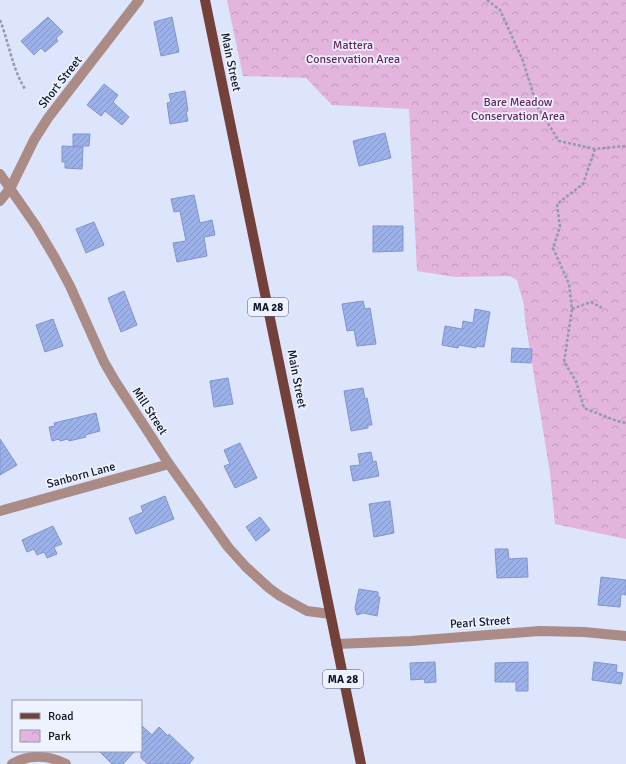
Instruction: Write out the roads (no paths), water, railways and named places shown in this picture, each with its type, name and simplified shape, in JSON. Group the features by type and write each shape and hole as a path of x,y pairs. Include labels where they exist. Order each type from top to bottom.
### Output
{"main road":[{"name":"Main Street","path":"205,0 361,764"}],"street":[{"name":"Short Street","path":"0,201 10,187 34,140 48,118 139,0"},
{"name":"Mill Street","path":"0,174 36,226 59,265 109,372 169,464 228,547 246,567 269,588 289,602 307,612 330,614"},
{"name":"Sanborn Lane","path":"0,510 169,464"},
{"name":"Pearl Street","path":"336,644 405,641 539,631 584,632 626,636"},
{"path":"12,764 24,759 35,757 55,759 66,764"}],"park label":[{"name":"Mattera Conservation Area","path":"353,52"},
{"name":"Bare Meadow Conservation Area","path":"518,109"}]}
